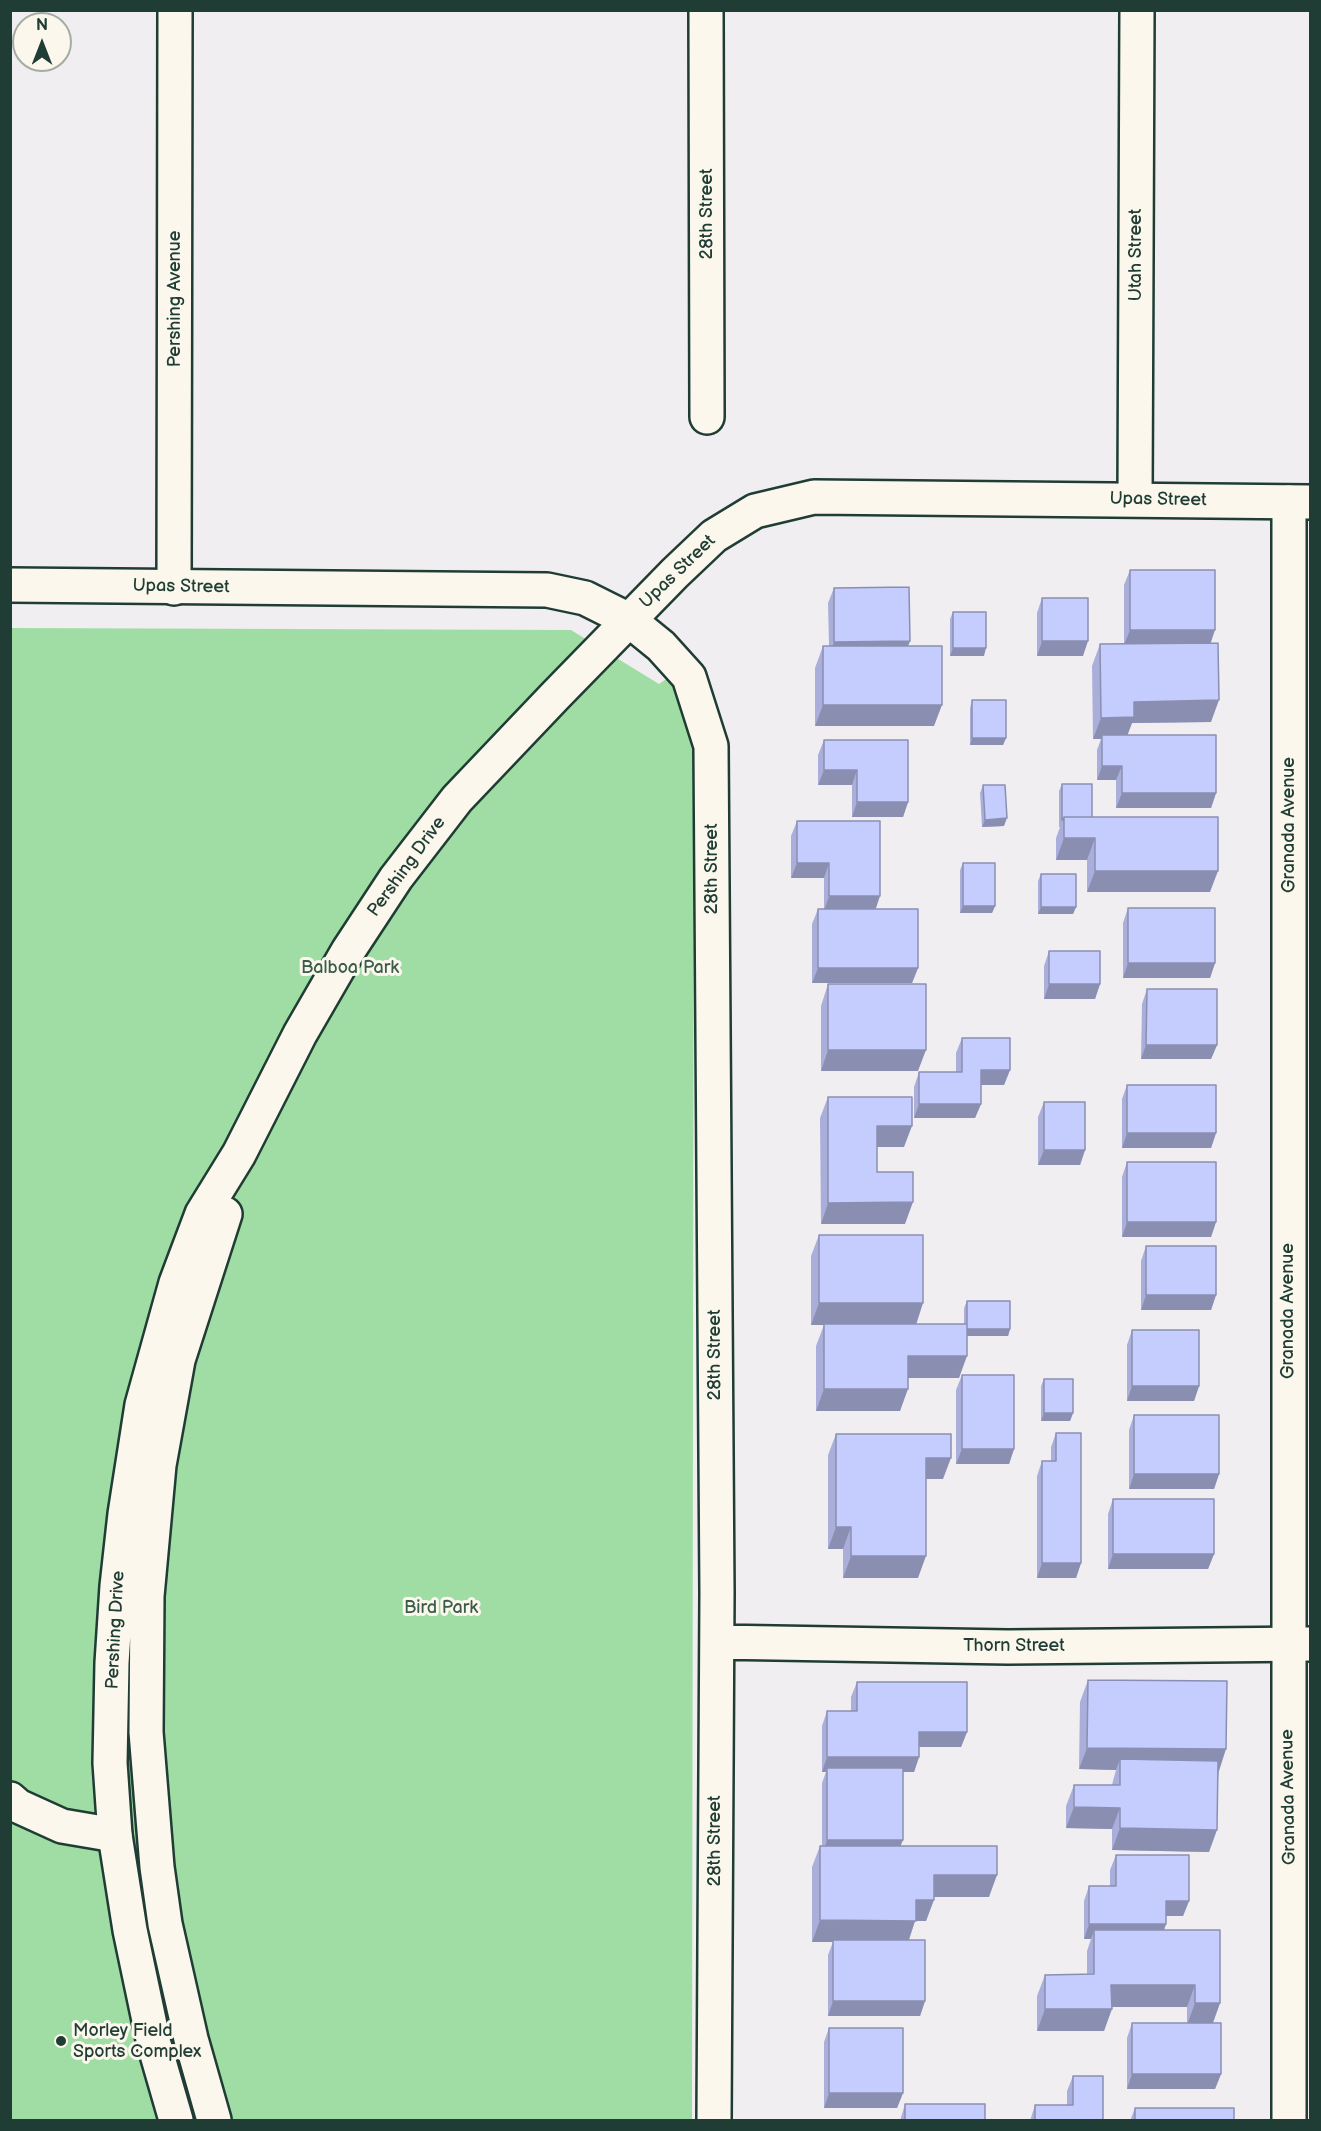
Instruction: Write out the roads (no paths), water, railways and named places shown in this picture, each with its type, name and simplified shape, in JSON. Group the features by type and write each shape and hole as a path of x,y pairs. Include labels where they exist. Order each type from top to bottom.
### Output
{"street":[{"name":"Pershing Avenue","path":"174,588 176,10"},
{"name":"28th Street","path":"706,10 707,417"},
{"name":"Utah Street","path":"1135,500 1137,10"},
{"name":"Upas Street","path":"10,585 547,590 585,598 629,620 714,536 754,510 814,497 1300,502"},
{"name":"Granada Avenue","path":"1289,2121 1290,1902 1299,1643 1300,502"},
{"name":"28th Street","path":"629,620 660,646 689,677 711,746 717,1642 714,2121"},
{"name":"Pershing Drive","path":"176,2121 154,2044 130,1930 115,1835 110,1763 112,1662 124,1524 142,1405 158,1341 198,1224 239,1154 300,1034 348,951 396,878 457,800 629,620"},
{"name":"Pershing Drive","path":"214,2121 191,2039 165,1924 157,1867 146,1732 147,1596 159,1465 178,1360 227,1208 239,1154"},
{"name":"Thorn Street","path":"717,1642 1008,1647 1299,1643"},
{"path":"10,1799 18,1806 62,1826 115,1835 136,1859 145,1892 155,1958 173,2039 197,2121"}],"place":[{"name":"Morley Field Sports Complex","path":"61,2041"}],"park label":[{"name":"Balboa Park","path":"350,968"},
{"name":"Bird Park","path":"441,1608"}]}
